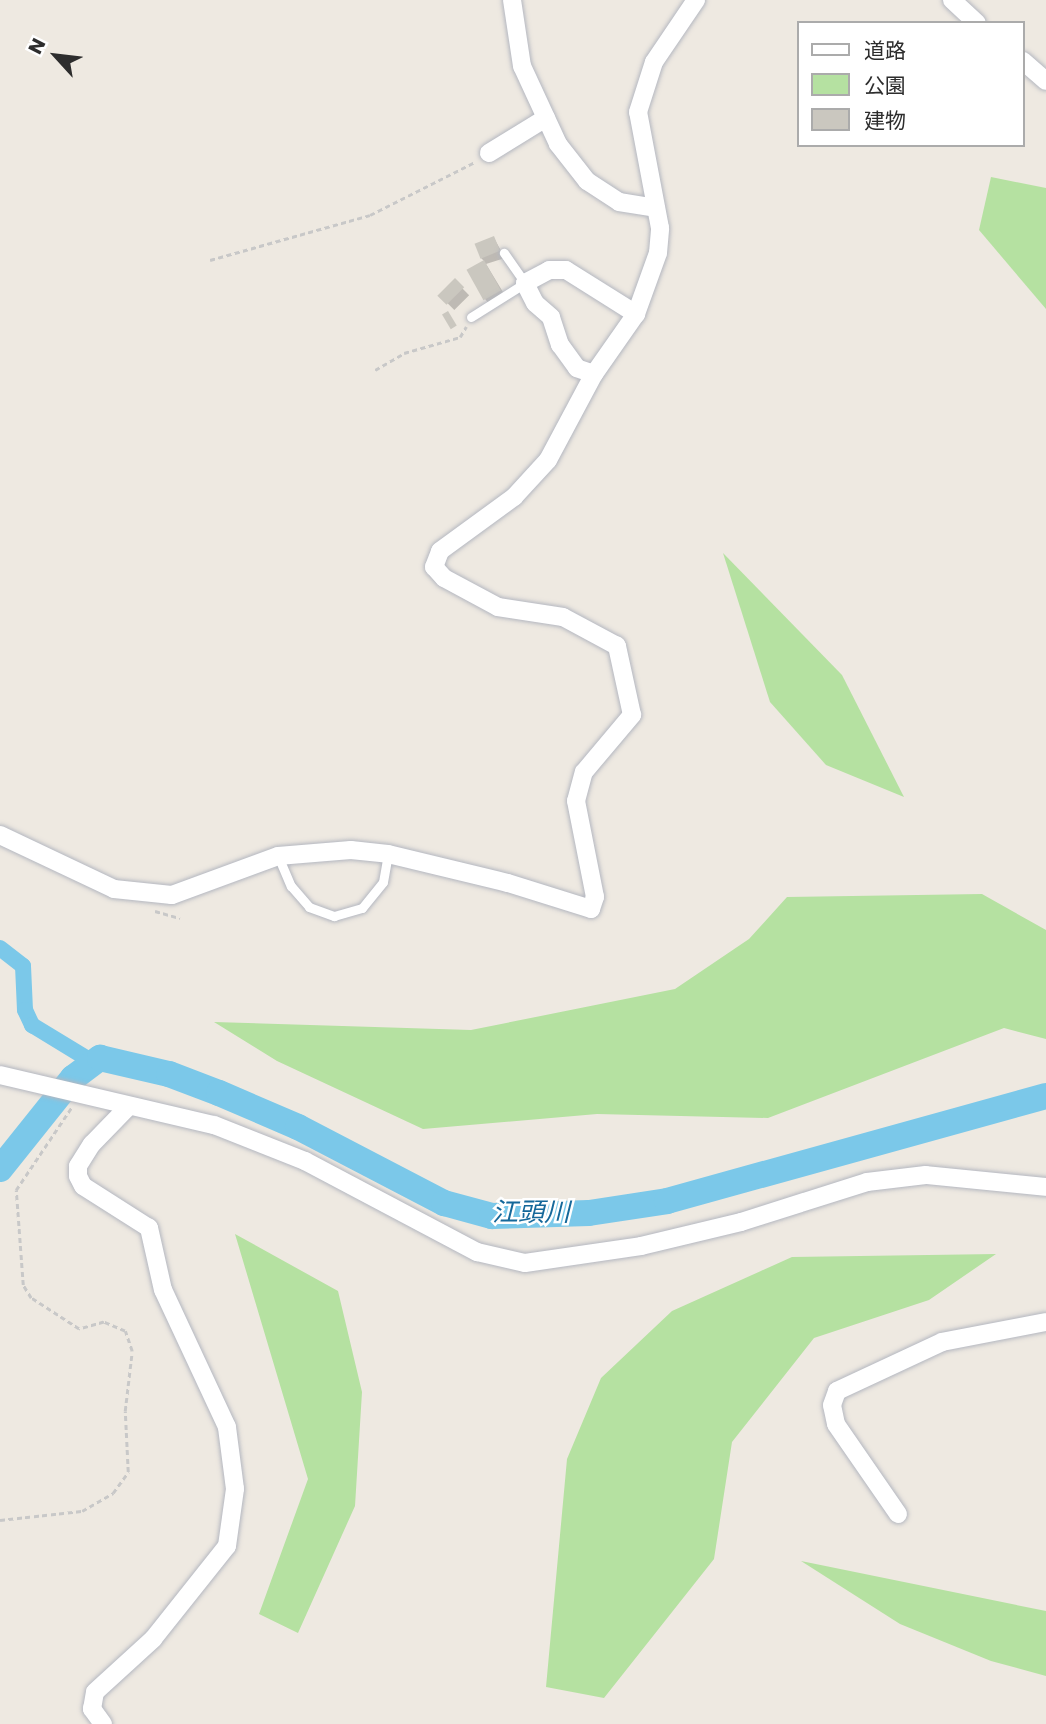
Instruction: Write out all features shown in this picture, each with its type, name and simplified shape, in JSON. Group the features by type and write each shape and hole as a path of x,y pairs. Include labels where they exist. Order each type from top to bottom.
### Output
{"street":[{"path":"512,0 522,66 558,144 587,181 619,202 656,208"},
{"path":"0,835 114,889 172,895 278,856 312,850 388,854 508,883 586,909 595,903 576,801 584,772 632,715 617,646 563,617 498,607 444,578 434,567 440,551 514,497 548,460 594,374 636,314 658,253 656,208 638,112 654,62 696,0"},
{"path":"951,0 975,21"},
{"path":"1025,63 1046,80"},
{"path":"489,153 546,118"},
{"path":"594,374 577,368 560,345 551,317 535,303 524,283 549,270 566,270 636,314"},
{"path":"0,1075 214,1125 305,1161 477,1252 525,1263 641,1246 741,1222 867,1182 926,1175 1046,1187"},
{"path":"103,1724 92,1709 95,1692 153,1639 227,1546 234,1489 227,1427 163,1290 149,1228 83,1186 78,1176 78,1166 92,1144 129,1105"},
{"path":"898,1514 836,1424 832,1405 837,1391 942,1342 1046,1322"}],"lane":[{"path":"471,317 524,283 504,253"},
{"path":"278,856 291,886 309,907 334,916 362,908 383,882 388,854"}],"path":[{"path":"210,260 370,215 489,153"},
{"path":"374,370 404,353 460,337 471,317"},
{"path":"0,1520 82,1511 113,1493 128,1472 125,1411 132,1351 125,1331 104,1322 79,1329 31,1298 23,1285 24,1261 18,1252 16,1190 55,1129 83,1094"}],"green space":[{"path":"991,177 1046,188 1046,309 979,230"},
{"path":"723,553 842,675 904,797 826,765 770,702"},
{"path":"982,894 1046,930 1046,1039 1004,1028 768,1118 597,1114 423,1129 277,1061 214,1022 471,1030 675,989 749,939 787,897"},
{"path":"235,1234 338,1291 362,1392 355,1506 298,1633 259,1614 308,1479"},
{"path":"996,1254 929,1300 814,1338 732,1442 714,1559 604,1698 546,1687 567,1459 601,1378 672,1311 792,1257"},
{"path":"801,1561 1046,1611 1046,1676 991,1661 900,1624"}],"building":[{"path":"494,236 500,251 481,259 475,244"},
{"path":"484,260 501,291 483,300 467,270"},
{"path":"455,278 464,287 447,305 437,296"},
{"path":"448,311 457,326 451,329 442,315"}],"waterway":[{"path":"0,948 23,966 25,1010 32,1025 91,1061"},
{"name":"江頭川","path":"0,1169 73,1078 100,1058 169,1074 219,1093 298,1127 444,1203 492,1216 589,1213 667,1201 1046,1096"}]}
